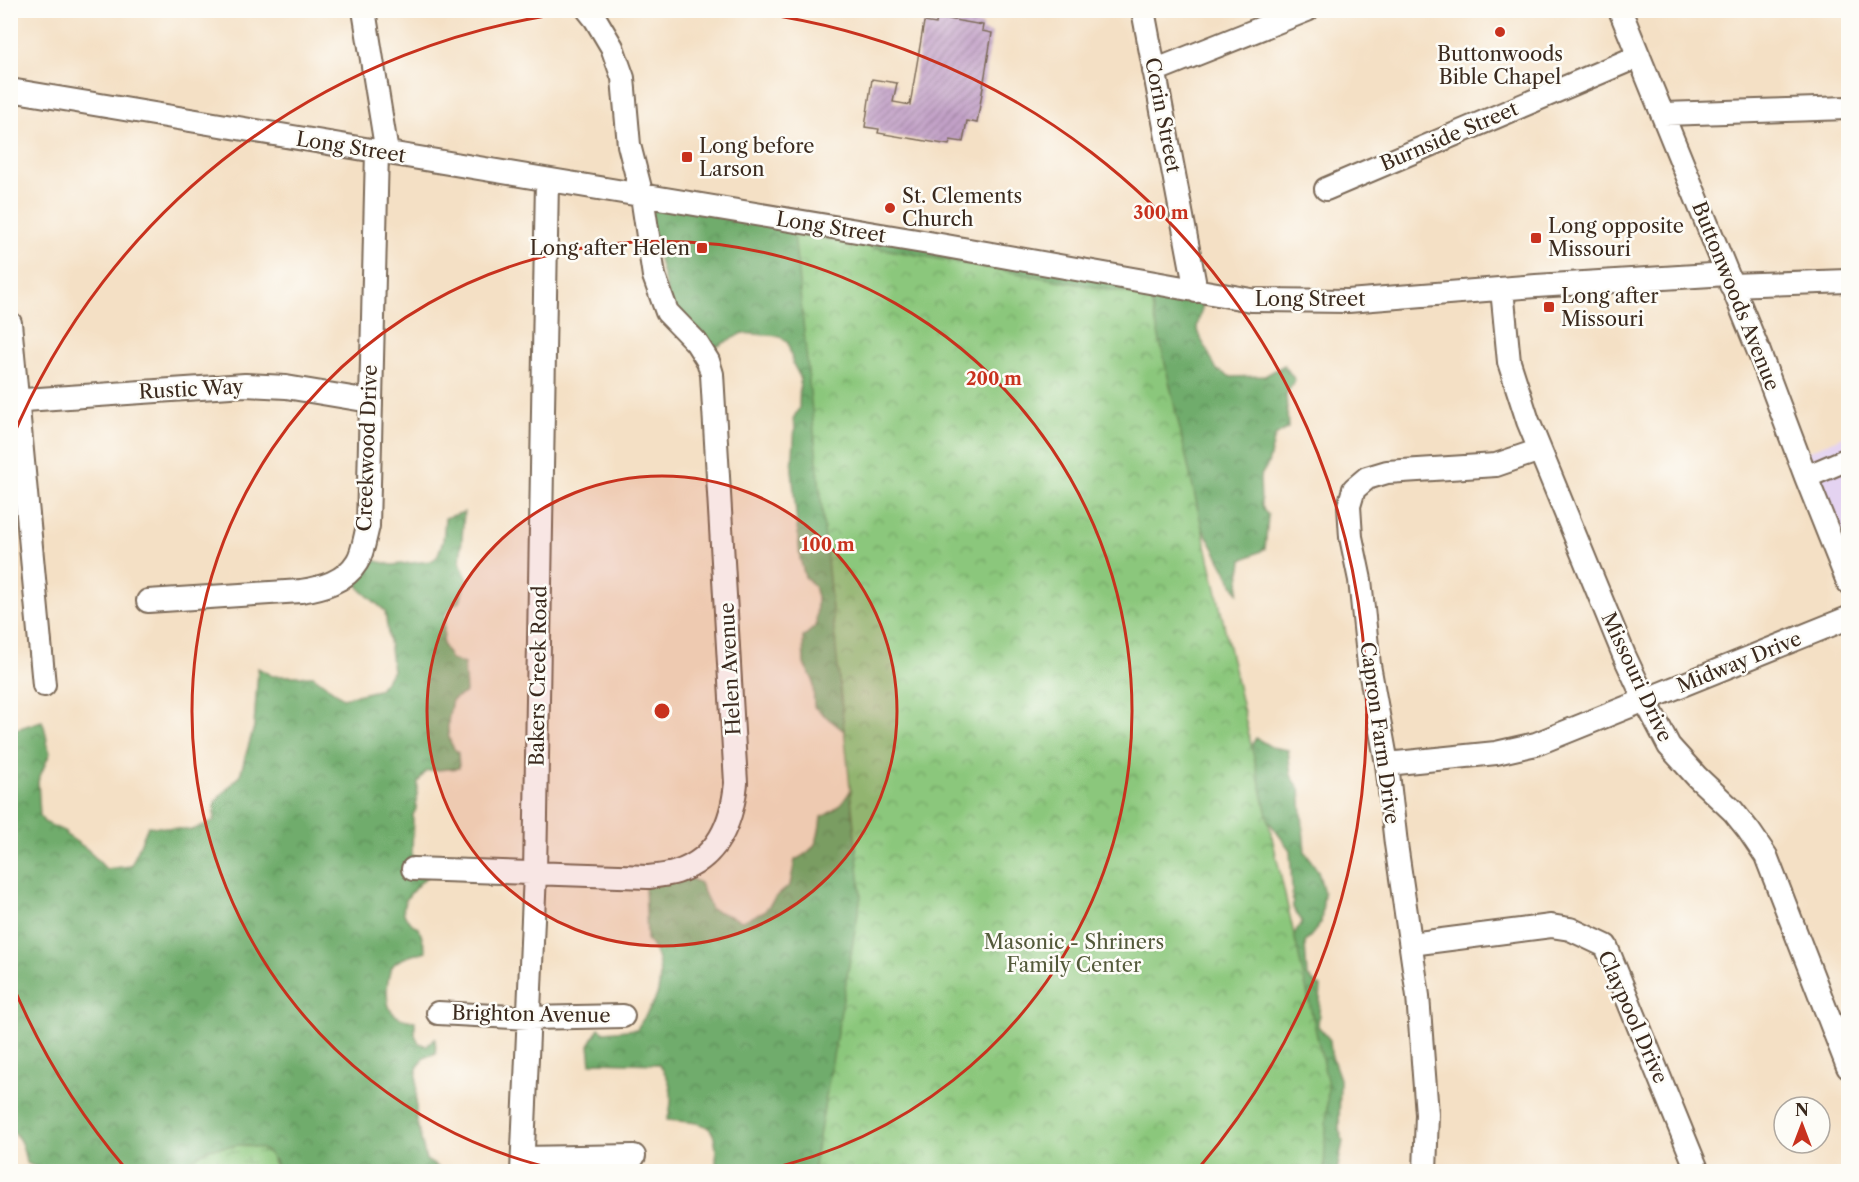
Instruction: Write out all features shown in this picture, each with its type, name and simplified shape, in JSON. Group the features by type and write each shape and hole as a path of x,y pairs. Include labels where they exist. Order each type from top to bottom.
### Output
{"street":[{"name":"Creekwood Drive","path":"148,601 321,588 341,579 358,562 368,526 370,401 382,152 364,10"},
{"name":"Helen Avenue","path":"413,869 648,877 676,872 700,860 715,845 726,829 734,807 736,783 712,374 708,361 696,342 667,312 654,276 642,196 629,144 623,78 612,47 588,10"},
{"name":"Corin Street","path":"1143,10 1196,291"},
{"path":"1154,71 1306,10"},
{"name":"Buttonwoods Avenue","path":"1620,10 1759,352 1848,582"},
{"name":"Burnside Street","path":"1326,189 1639,56"},
{"name":"Long Street","path":"10,90 929,243 1251,300 1348,300 1502,289 1729,280 1848,281"},
{"path":"1664,114 1848,108"},
{"name":"Bakers Creek Road","path":"523,1165 535,873 547,180"},
{"name":"Missouri Drive","path":"1502,289 1509,362 1540,450 1624,655 1669,746 1733,811 1766,856 1848,1067"},
{"path":"10,323 15,401 44,685"},
{"name":"Rustic Way","path":"15,401 245,385 286,387 370,401"},
{"name":"Capron Farm Drive","path":"1425,1172 1427,1114 1418,996 1387,764 1369,665 1360,580 1351,537 1349,506 1354,489 1367,478 1387,472 1496,465 1540,450"},
{"path":"1806,477 1848,459"},
{"name":"Midway Drive","path":"1387,764 1496,753 1536,744 1848,618"},
{"name":"Claypool Drive","path":"1411,944 1551,926 1570,929 1606,946 1698,1172"},
{"name":"Brighton Avenue","path":"438,1013 529,1018 623,1016"},
{"path":"523,1165 634,1156"}],"shaded area":[{"path":"1848,434 1848,580 1802,454"}],"green space":[{"name":"Masonic - Shriners Family Center","path":"644,199 1206,293 1197,327 1217,370 1231,377 1265,376 1284,365 1295,380 1286,394 1288,428 1275,436 1268,464 1260,477 1261,505 1268,516 1265,549 1242,560 1238,593 1196,516 1098,1171 716,1171 715,1143 709,1129 694,1123 667,1120 671,1105 671,1090 667,1076 658,1064 597,1062 591,1064 589,1045 599,1028 605,1032 637,1029 658,992 659,964 655,951 647,940 645,885 683,875 700,883 711,909 742,921 764,912 790,885 795,860 813,848 816,843 821,817 840,805 859,776 844,731 814,707 813,680 804,664 803,637 816,626 817,597 814,586 805,577 800,558 792,469 795,426 793,419 799,408 800,377 793,364 788,343 779,336 742,333 703,354 677,332"},
{"name":"Masonic - Shriners Family Center","path":"794,233 1150,297 1328,1085 1324,1171 813,1171 861,896"},
{"path":"464,512 460,563 468,580 460,602 452,605 445,615 443,645 451,659 464,664 466,692 452,700 448,721 448,735 458,753 459,768 426,771 418,782 416,809 413,815 412,855 429,874 410,894 403,908 404,915 419,928 426,951 395,963 387,988 390,1009 400,1018 415,1021 415,1035 419,1043 426,1046 435,1038 436,1053 425,1057 417,1068 416,1119 426,1160 442,1170 277,1171 275,1160 187,1163 188,1171 40,1171 26,1163 20,1140 10,1130 10,731 42,721 44,725 50,753 38,781 40,816 44,822 66,832 65,834 87,849 106,869 131,866 148,826 192,830 214,821 215,802 240,775 254,727 258,668 272,676 313,676 343,698 378,690 393,671 385,611 361,590 354,577 366,558 392,565 431,561 437,557 443,541 445,518"},
{"path":"1256,738 1271,747 1288,750 1291,776 1300,789 1305,852 1318,871 1324,893 1321,923 1305,943 1307,976 1321,987 1318,1026 1330,1040 1331,1054 1340,1079 1339,1129 1343,1141 1337,1171 1305,1171 1285,950 1302,921 1293,908 1290,850 1239,781 1241,762"},
{"path":"239,1145 264,1150 272,1158 277,1171 188,1171 187,1163 208,1149"}],"building":[{"path":"937,17 983,25 982,31 992,33 977,123 967,121 963,142 950,140 949,145 878,133 879,129 865,127 872,79 897,83 893,102 910,105 924,22 936,24"}],"place":[{"name":"Buttonwoods Bible Chapel","path":"1500,32"},
{"name":"Long before Larson","path":"687,157"},
{"name":"St. Clements Church","path":"890,208"},
{"name":"Long opposite Missouri","path":"1536,238"},
{"name":"Long after Helen","path":"702,248"},
{"name":"Long after Missouri","path":"1549,307"}]}
